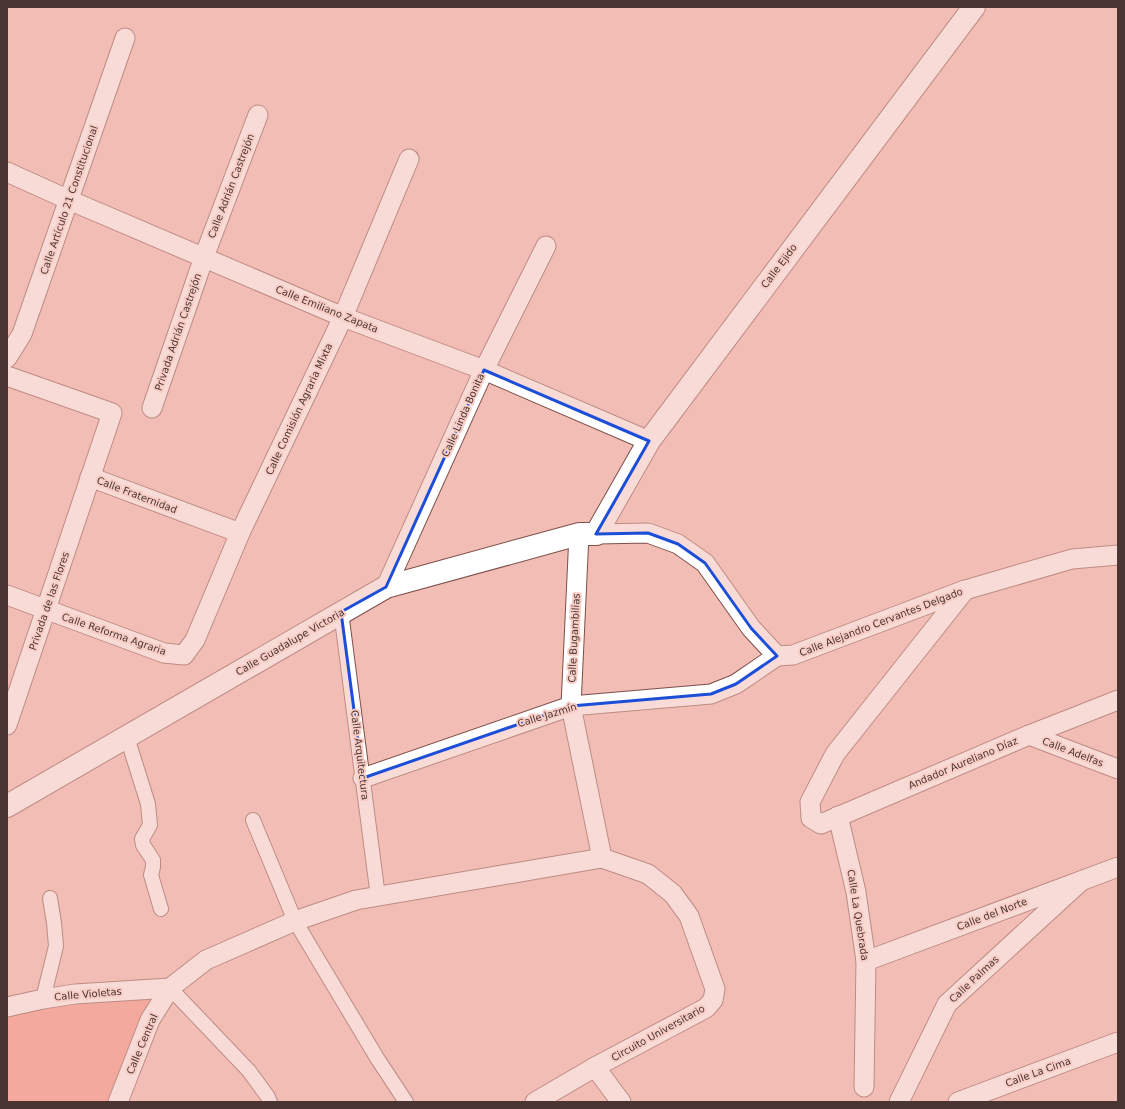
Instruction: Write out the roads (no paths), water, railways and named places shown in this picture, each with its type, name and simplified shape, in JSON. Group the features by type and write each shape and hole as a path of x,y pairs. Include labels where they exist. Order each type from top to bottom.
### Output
{"street":[{"name":"Calle Ejido","path":"587,534 649,441 974,7"},
{"name":"Calle Artículo 21 Constitucional","path":"7,358 22,334 125,38"},
{"name":"Calle Adrián Castrejón","path":"204,257 258,114"},
{"name":"Calle Comisión Agraria Mixta","path":"184,655 195,640 240,533 343,317 409,159"},
{"name":"Calle Emiliano Zapata","path":"7,172 343,317 484,370 649,441"},
{"name":"Calle Linda Bonita","path":"386,587 484,370 546,246"},
{"name":"Privada Adrián Castrejón","path":"152,408 204,257"},
{"name":"Calle Fraternidad","path":"7,376 112,413 90,477 240,533"},
{"name":"Privada de las Flores","path":"7,725 90,477"},
{"path":"587,534 648,533 678,544 705,564 751,628 777,656"},
{"name":"Calle Guadalupe Victoria","path":"7,806 386,587 587,534"},
{"name":"Calle Bugambilias","path":"587,534 571,706 602,858"},
{"name":"Calle Alejandro Cervantes Delgado","path":"777,656 793,655 965,590 1072,559 1118,555"},
{"name":"Andador Aureliano Díaz","path":"965,590 835,754 810,802 811,818 821,824 1029,735 1118,700"},
{"name":"Calle Reforma Agraria","path":"7,595 164,653 184,655"},
{"name":"Calle Arquitectura","path":"341,612 378,897"},
{"name":"Calle Jazmín","path":"363,778 571,706 711,694 736,684 777,656"},
{"name":"Calle Adelfas","path":"1029,735 1118,769"},
{"path":"127,737 148,804 150,824 142,839 143,845 153,860 150,875 161,909"},
{"name":"Calle La Quebrada","path":"838,816 856,892 866,962 864,1087"},
{"path":"253,820 295,921 377,1058 406,1102"},
{"path":"270,1102 249,1071 170,988 206,960 295,921 356,900 602,858"},
{"name":"Circuito Universitario","path":"535,1102 596,1067 706,1008 713,1000 715,989 689,916 673,894 648,874 602,858"},
{"name":"Calle del Norte","path":"866,962 1118,867"},
{"name":"Calle Palmas","path":"900,1102 947,1004 1081,881"},
{"path":"43,999 56,946 50,898"},
{"name":"Calle Violetas","path":"7,1007 75,994 170,988"},
{"name":"Calle Central","path":"118,1102 150,1020 170,988"},
{"name":"Calle La Cima","path":"958,1102 1118,1042"},
{"path":"596,1067 621,1102"}]}
